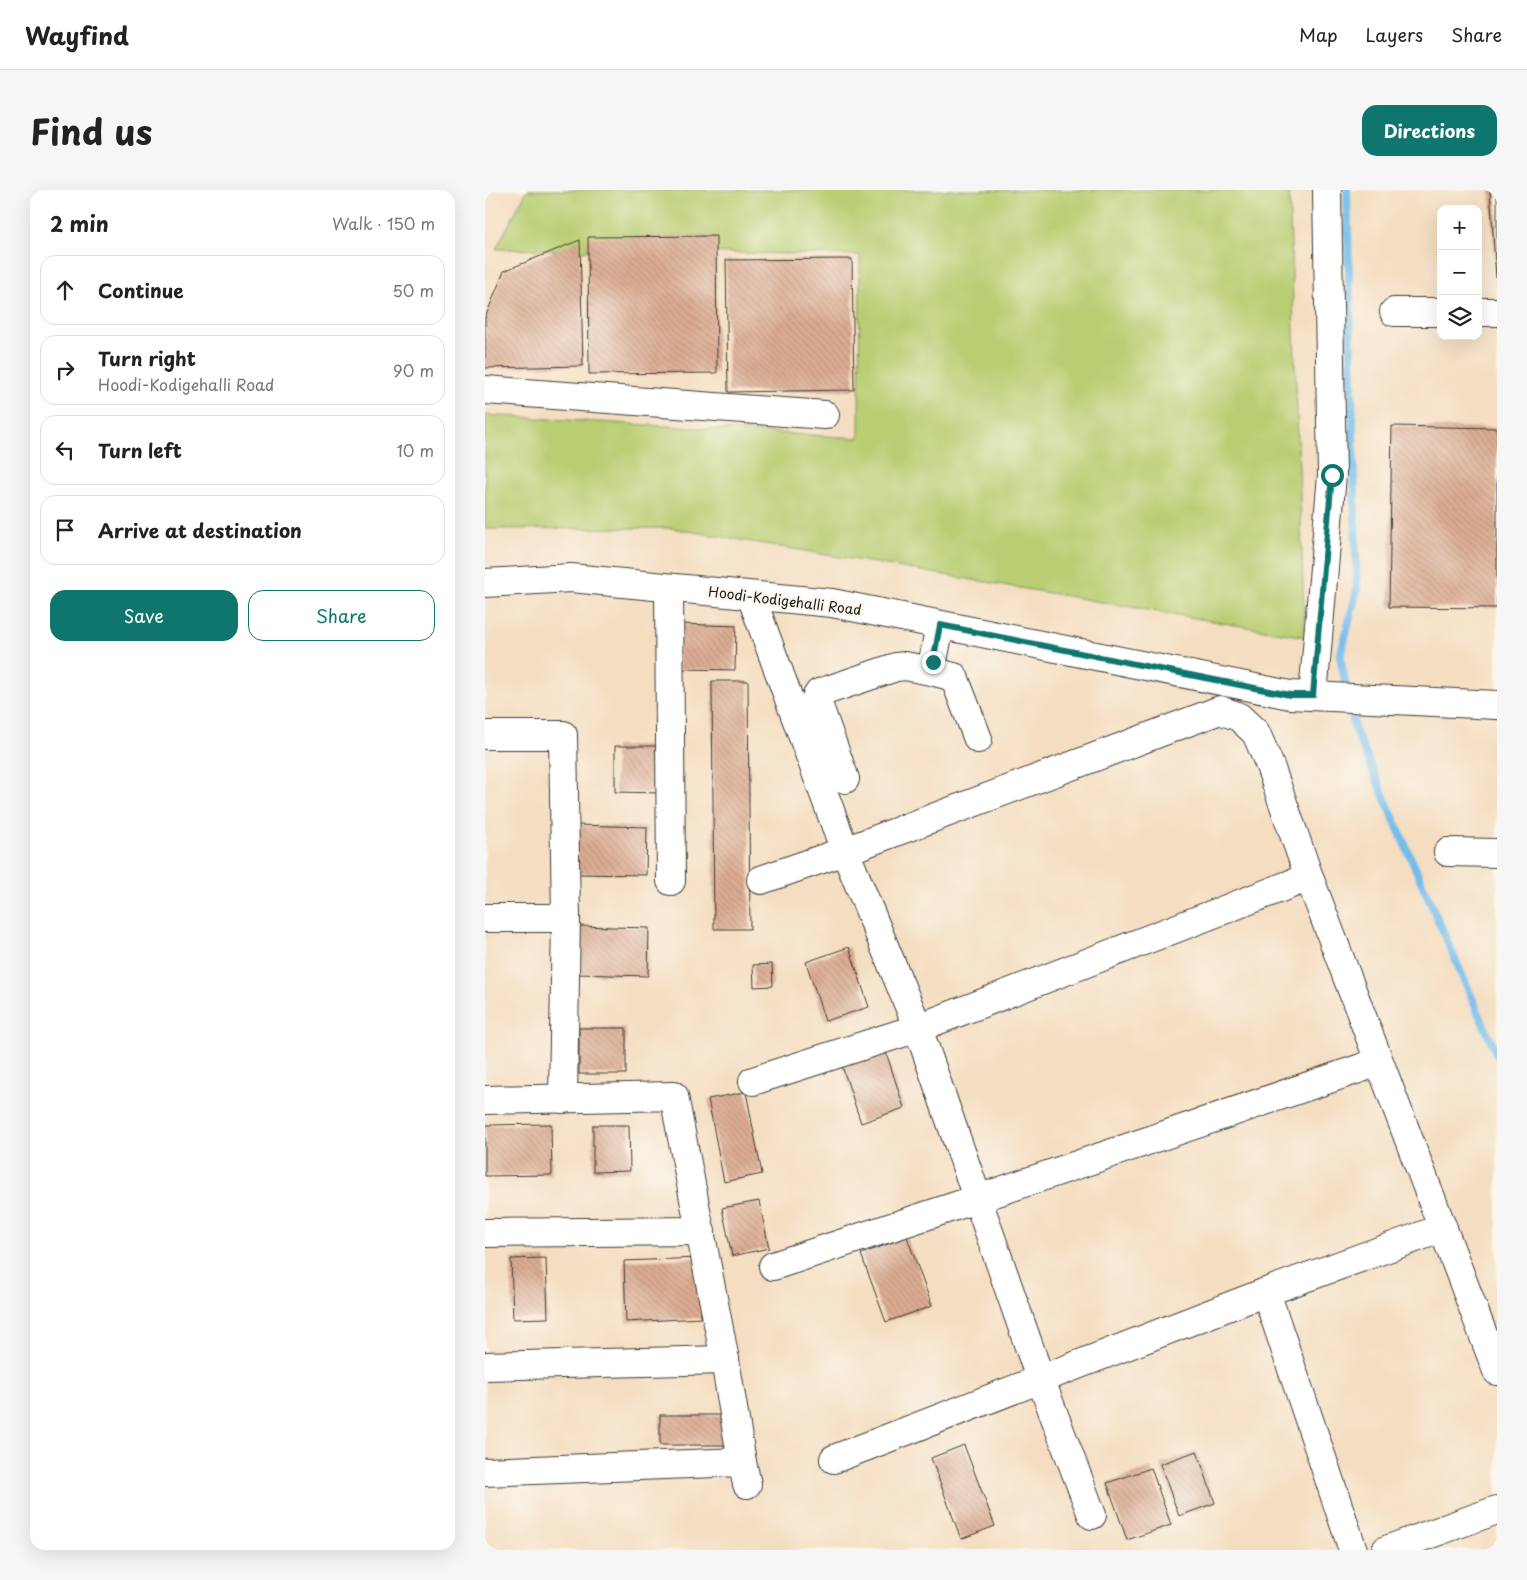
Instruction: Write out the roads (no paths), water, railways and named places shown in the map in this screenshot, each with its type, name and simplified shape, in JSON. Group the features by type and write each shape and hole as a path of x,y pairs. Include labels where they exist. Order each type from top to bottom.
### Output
{"street":[{"path":"1324,696 1332,475 1327,190"},
{"path":"1394,312 1437,312"},
{"path":"1482,312 1497,312"},
{"path":"485,390 825,415"},
{"name":"Hoodi-Kodigehalli Road","path":"485,583 571,578 833,603 1290,695 1497,705"},
{"path":"669,588 671,881"},
{"path":"751,596 845,851 918,1028 1040,1378 1092,1515"},
{"path":"845,779 816,695 896,667 905,666 927,656 940,625"},
{"path":"927,656 954,677 978,739"},
{"path":"761,880 845,851 1220,710 1239,717 1256,733 1270,766 1309,877 1497,1371"},
{"path":"485,734 563,735 566,918 563,1099"},
{"path":"1448,852 1497,853"},
{"path":"753,1081 918,1028 1309,877"},
{"path":"485,918 566,918"},
{"path":"773,1266 977,1199 1379,1062"},
{"path":"485,1100 674,1096 725,1360 744,1473 485,1472"},
{"path":"835,1459 1266,1292 1443,1228"},
{"path":"485,1233 701,1231"},
{"path":"1266,1292 1353,1550"},
{"path":"485,1366 725,1360"},
{"path":"1385,1550 1497,1510"}],"waterway":[{"path":"1347,190 1357,590 1340,657 1355,730 1497,1055"}]}
